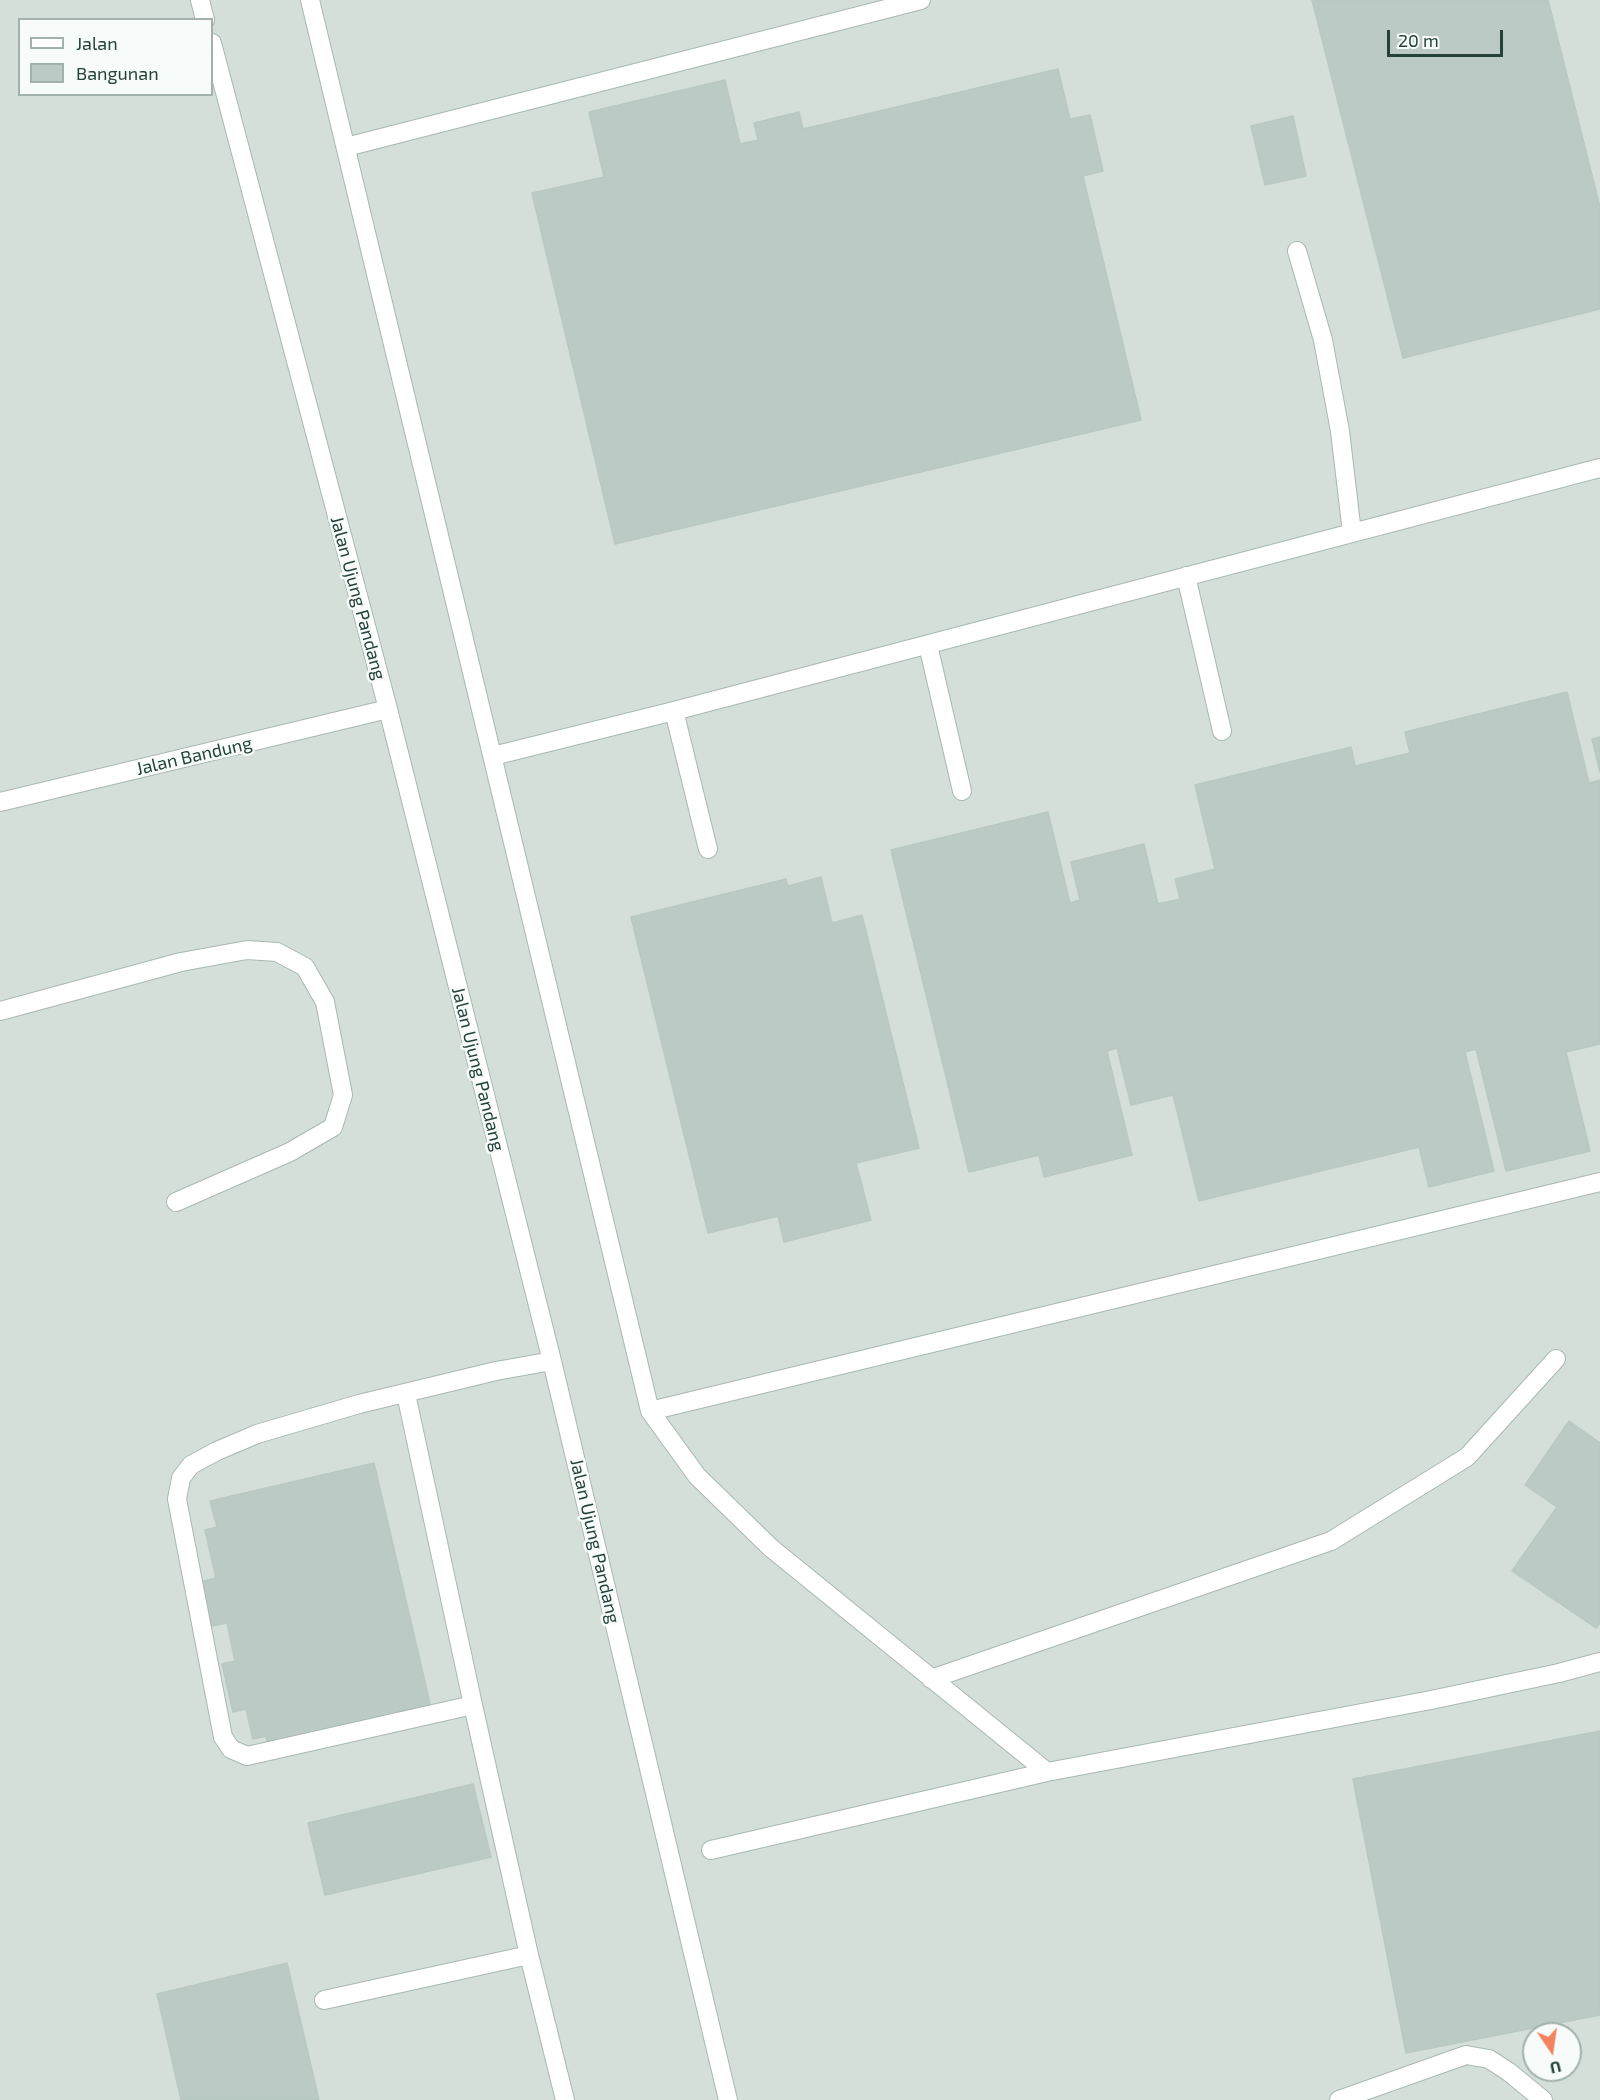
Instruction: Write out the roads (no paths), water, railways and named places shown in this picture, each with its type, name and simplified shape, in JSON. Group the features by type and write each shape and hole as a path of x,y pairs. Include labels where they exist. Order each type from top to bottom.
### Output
{"street":[{"path":"200,0 204,18"},
{"path":"310,0 650,1411 697,1476 771,1548 1047,1772"},
{"path":"346,147 921,0"},
{"name":"Jalan Ujung Pandang","path":"213,47 388,709 552,1360 728,2100"},
{"path":"1297,251 1323,340 1340,431 1353,533"},
{"path":"493,756 928,645 1600,468"},
{"path":"1186,576 1222,731"},
{"path":"928,645 962,791"},
{"name":"Jalan Bandung","path":"0,802 388,709"},
{"path":"674,711 708,849"},
{"path":"0,1011 181,962 246,950 277,952 305,967 325,1002 343,1095 333,1127 290,1152 176,1202"},
{"path":"650,1411 1600,1182"},
{"path":"931,1679 1331,1541 1467,1457 1556,1359"},
{"path":"473,1704 248,1756 231,1749 223,1737 177,1498 181,1478 191,1465 257,1434 359,1404 552,1360"},
{"path":"406,1394 529,1955 565,2100"},
{"path":"711,1851 1047,1772 1431,1700 1600,1662"},
{"path":"324,2000 529,1955"},
{"path":"1339,2100 1466,2055 1489,2059 1543,2100"}]}
